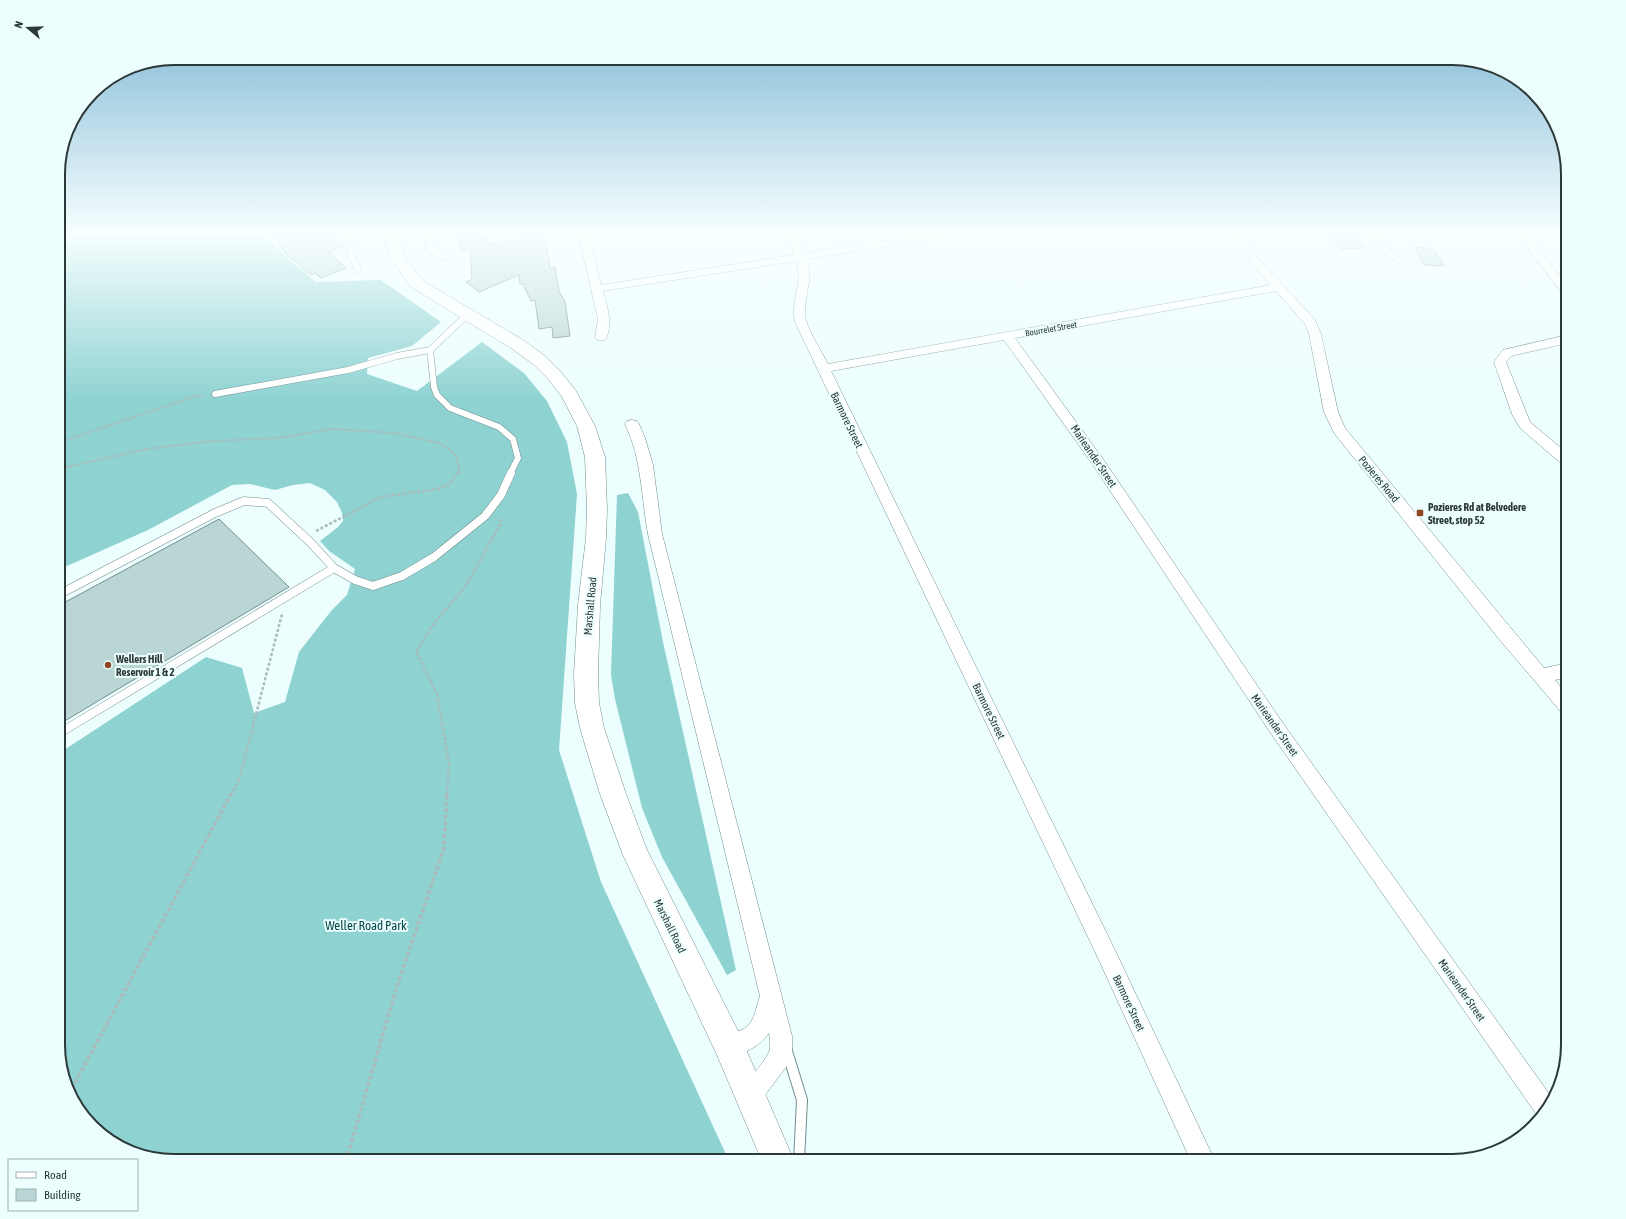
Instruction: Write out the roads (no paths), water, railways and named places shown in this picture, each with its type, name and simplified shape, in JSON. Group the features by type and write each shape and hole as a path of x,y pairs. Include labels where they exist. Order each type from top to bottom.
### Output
{"main road":[{"name":"Marshall Road","path":"425,289 517,344 547,367 562,384 576,404 591,438 595,456 597,509 596,538 589,605 586,668 587,703 592,728 612,794 636,854 728,1044 775,1154"}],"street":[{"path":"597,289 604,319 601,337"},
{"name":"Barmore Street","path":"803,289 800,317 823,369 1105,951 1200,1154"},
{"name":"Bourrelet Street","path":"823,369 1270,289"},
{"name":"Pozieres Road","path":"1282,289 1306,316 1314,329 1331,412 1336,426 1505,634 1561,700"},
{"name":"Marieander Street","path":"1008,336 1098,462 1272,721 1544,1105"},
{"path":"1561,341 1506,353 1500,362 1519,414 1525,425 1561,456"},
{"path":"632,424 643,448 649,477 650,507 655,534 769,995 780,1032 782,1045 780,1056 751,1095"},
{"path":"1541,676 1561,672"},
{"path":"728,1044 743,1042 754,1035 765,1017 768,1008 769,995"}],"lane":[{"path":"215,394 348,370 397,356 430,350 467,315"},
{"path":"65,591 215,512 244,501 268,502 305,537 334,568 355,580 374,586 402,576 434,557 485,516 501,495 518,458 513,439 500,427 450,408 437,395 434,387 430,350"},
{"path":"65,730 334,568"},
{"path":"780,1032 792,1065 802,1100 799,1154"}],"place":[{"name":"Pozieres Rd at Belvedere Street, stop 52","path":"1420,513"},
{"name":"Wellers Hill Reservoir 1 & 2","path":"108,665"}],"park label":[{"name":"Weller Road Park","path":"366,925"}]}
